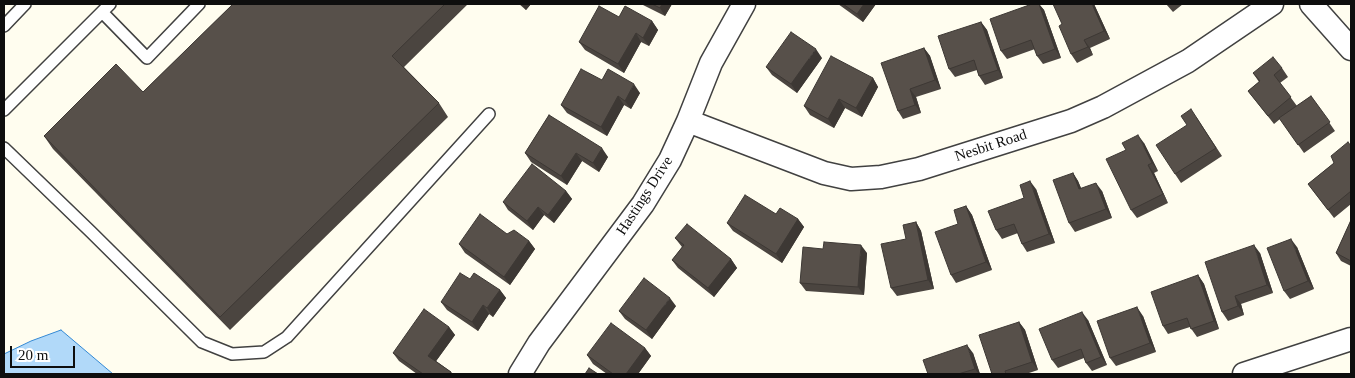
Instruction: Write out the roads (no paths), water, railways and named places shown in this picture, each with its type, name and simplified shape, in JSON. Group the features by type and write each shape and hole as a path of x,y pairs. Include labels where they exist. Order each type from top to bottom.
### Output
{"street":[{"name":"Hastings Drive","path":"520,374 539,343 643,204 670,160 711,64 744,4"},
{"name":"Nesbit Road","path":"688,121 824,173 851,179 882,177 919,169 1071,121 1103,107 1188,61 1272,4"},
{"path":"1311,4 1351,50"},
{"path":"1244,374 1351,340"}],"lane":[{"path":"4,26 25,4"},
{"path":"4,110 106,8 148,58 199,4"},
{"path":"4,148 202,342 232,354 264,352 287,337 489,114"}],"water":[{"path":"61,330 113,374 4,374 4,354 31,341"}]}
